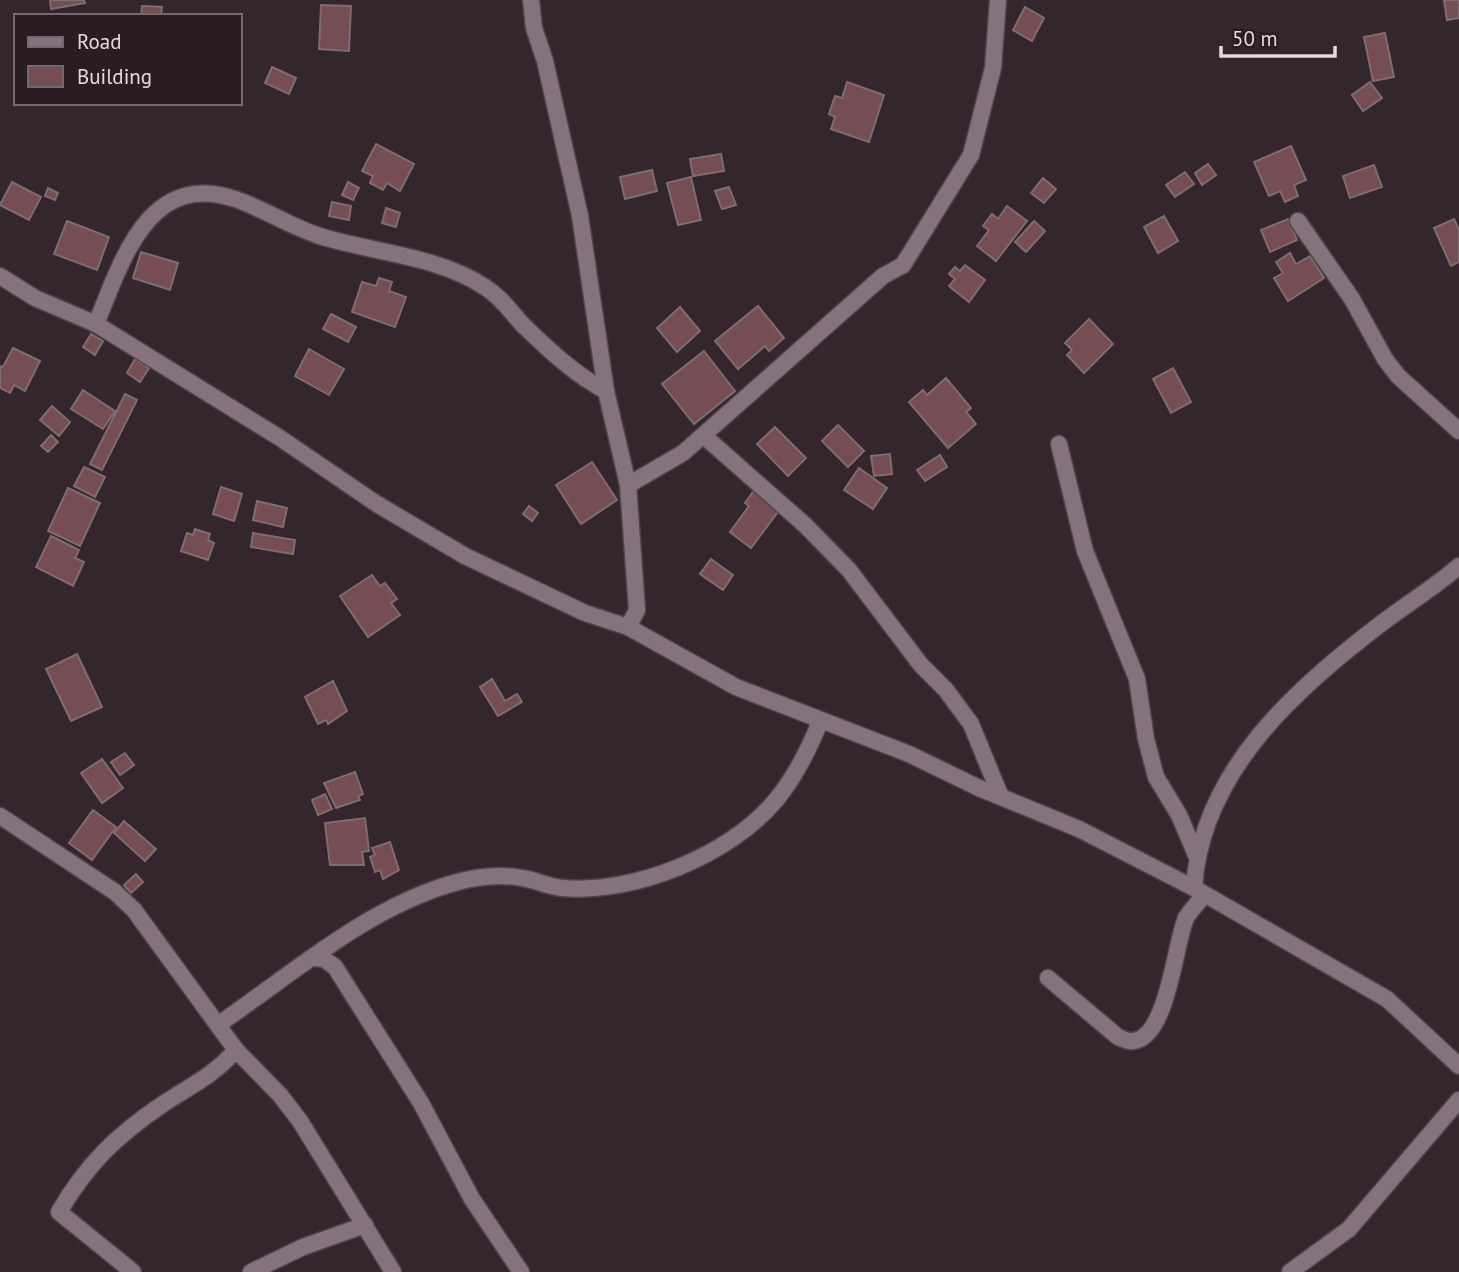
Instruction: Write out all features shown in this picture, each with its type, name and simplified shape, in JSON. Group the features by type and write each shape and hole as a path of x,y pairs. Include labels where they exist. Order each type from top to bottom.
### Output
{"street":[{"path":"531,0 534,28 545,61 580,216 606,391 628,485 637,610 628,627"},
{"path":"628,485 666,466 704,436 883,276 903,265 971,155 993,68 998,0"},
{"path":"96,324 125,257 146,219 158,207 178,198 213,194 236,199 323,237 395,253 466,277 503,301 523,324 586,381 606,391"},
{"path":"1298,221 1352,299 1385,359 1398,376 1459,431"},
{"path":"0,276 35,298 96,324 280,438 377,504 465,556 586,613 628,627 737,687 820,722 909,754 1001,797 1079,828 1265,927 1387,999 1459,1066"},
{"path":"704,436 805,525 849,570 921,665 946,690 971,724 1001,797"},
{"path":"1048,978 1118,1037 1130,1042 1140,1040 1151,1030 1168,991 1186,918 1198,892 1196,855 1179,815 1156,777 1146,739 1137,679 1084,551 1059,444"},
{"path":"1196,855 1216,801 1246,752 1280,710 1320,673 1459,566"},
{"path":"219,1024 405,899 477,877 522,877 562,888 615,888 677,868 704,855 759,819 791,780 820,722"},
{"path":"0,816 115,892 134,910 236,1050 300,1121 393,1272"},
{"path":"315,958 324,959 335,967 415,1093 472,1199 521,1272"},
{"path":"133,1272 59,1212 76,1182 100,1153 164,1103 218,1071 236,1050"},
{"path":"1290,1272 1349,1229 1459,1100"},
{"path":"251,1272 303,1247 365,1225"}],"building":[{"path":"50,0 84,0 85,3 51,9"},
{"path":"1444,0 1459,0 1459,18 1447,20"},
{"path":"321,5 351,6 349,51 319,49"},
{"path":"142,6 162,7 161,14 141,14"},
{"path":"1025,7 1044,18 1032,41 1013,30"},
{"path":"1385,33 1394,77 1373,81 1364,37"},
{"path":"272,67 296,78 289,94 265,83"},
{"path":"847,82 884,95 869,142 831,129 835,117 829,114 835,96 842,98"},
{"path":"1370,82 1382,98 1363,111 1352,95"},
{"path":"376,144 414,164 400,191 387,183 383,190 370,183 373,176 362,171"},
{"path":"1291,146 1306,180 1294,185 1298,196 1285,202 1280,191 1269,196 1254,162"},
{"path":"721,154 724,171 693,176 690,159"},
{"path":"1208,164 1216,175 1202,185 1195,173"},
{"path":"1374,165 1382,187 1350,198 1343,176"},
{"path":"652,170 657,191 625,199 620,177"},
{"path":"1185,172 1194,184 1175,197 1166,185"},
{"path":"691,177 701,220 678,225 667,183"},
{"path":"1043,178 1056,189 1044,203 1031,193"},
{"path":"12,182 41,197 29,220 0,205"},
{"path":"348,182 359,188 353,200 342,195"},
{"path":"729,187 736,205 722,209 715,191"},
{"path":"48,188 58,193 55,200 45,196"},
{"path":"332,202 351,206 349,220 329,216"},
{"path":"1007,206 1027,221 996,261 977,246 989,230 983,226 992,214 998,219"},
{"path":"386,208 400,213 396,227 382,223"},
{"path":"1164,216 1178,241 1158,253 1144,227"},
{"path":"1288,219 1297,240 1270,252 1261,230"},
{"path":"1454,219 1459,230 1459,262 1451,266 1434,228"},
{"path":"67,221 109,237 97,270 54,254"},
{"path":"1034,221 1045,231 1026,252 1015,242"},
{"path":"141,252 178,263 170,290 133,278"},
{"path":"1290,253 1296,264 1310,256 1324,278 1288,301 1274,278 1283,273 1276,262"},
{"path":"965,265 985,280 969,302 949,286 955,279 949,274 955,267 960,271"},
{"path":"379,278 392,282 389,291 406,297 395,327 352,312 362,282 376,286"},
{"path":"758,306 784,338 769,351 765,346 738,369 715,341"},
{"path":"680,307 700,331 677,352 657,328"},
{"path":"331,314 356,327 348,342 323,329"},
{"path":"1089,319 1113,344 1084,373 1067,355 1072,350 1065,343"},
{"path":"91,334 103,341 95,355 83,347"},
{"path":"13,348 40,361 25,391 14,385 10,393 0,388 0,366 3,367"},
{"path":"309,349 344,369 329,395 295,376"},
{"path":"704,351 735,391 694,424 662,384"},
{"path":"135,359 149,368 140,382 127,373"},
{"path":"1173,368 1191,402 1171,413 1153,379"},
{"path":"946,378 971,408 966,412 976,424 948,448 909,402 923,390 927,395"},
{"path":"83,390 115,411 103,429 71,409"},
{"path":"125,394 137,400 102,470 90,464"},
{"path":"52,406 70,422 59,436 40,420"},
{"path":"838,425 864,451 848,467 822,441"},
{"path":"775,427 806,458 788,476 757,444"},
{"path":"51,435 58,442 48,452 41,446"},
{"path":"890,454 892,474 874,476 871,456"},
{"path":"940,455 947,467 925,481 917,470"},
{"path":"592,462 617,500 581,524 556,485"},
{"path":"84,467 105,477 95,497 74,486"},
{"path":"859,468 887,488 873,509 844,490"},
{"path":"221,487 242,494 234,521 213,514"},
{"path":"68,488 100,503 80,546 48,531"},
{"path":"755,489 781,508 751,548 730,532 749,506 745,503"},
{"path":"257,501 287,508 283,527 253,520"},
{"path":"529,506 538,513 532,521 523,514"},
{"path":"195,529 210,534 208,540 214,543 208,560 181,551 187,533 193,535"},
{"path":"253,533 295,540 293,554 251,547"},
{"path":"51,536 79,550 75,558 84,562 73,586 36,567"},
{"path":"711,559 733,575 723,590 700,574"},
{"path":"372,575 380,586 385,583 397,599 391,603 400,615 368,637 340,596"},
{"path":"77,654 102,707 71,721 46,669"},
{"path":"492,679 505,701 517,694 522,702 498,716 480,687"},
{"path":"333,681 347,711 328,724 326,720 318,724 305,697"},
{"path":"125,753 134,765 120,775 111,762"},
{"path":"102,759 123,788 102,803 81,773"},
{"path":"355,772 363,794 358,796 360,800 336,808 324,783"},
{"path":"325,794 332,809 318,815 312,800"},
{"path":"93,810 116,827 92,860 69,843"},
{"path":"365,818 369,851 362,852 364,865 330,865 325,823"},
{"path":"124,821 156,849 145,861 114,833"},
{"path":"390,842 399,870 383,879 380,870 375,872 370,857 375,855 372,848"},
{"path":"136,874 143,882 131,893 124,885"}]}
